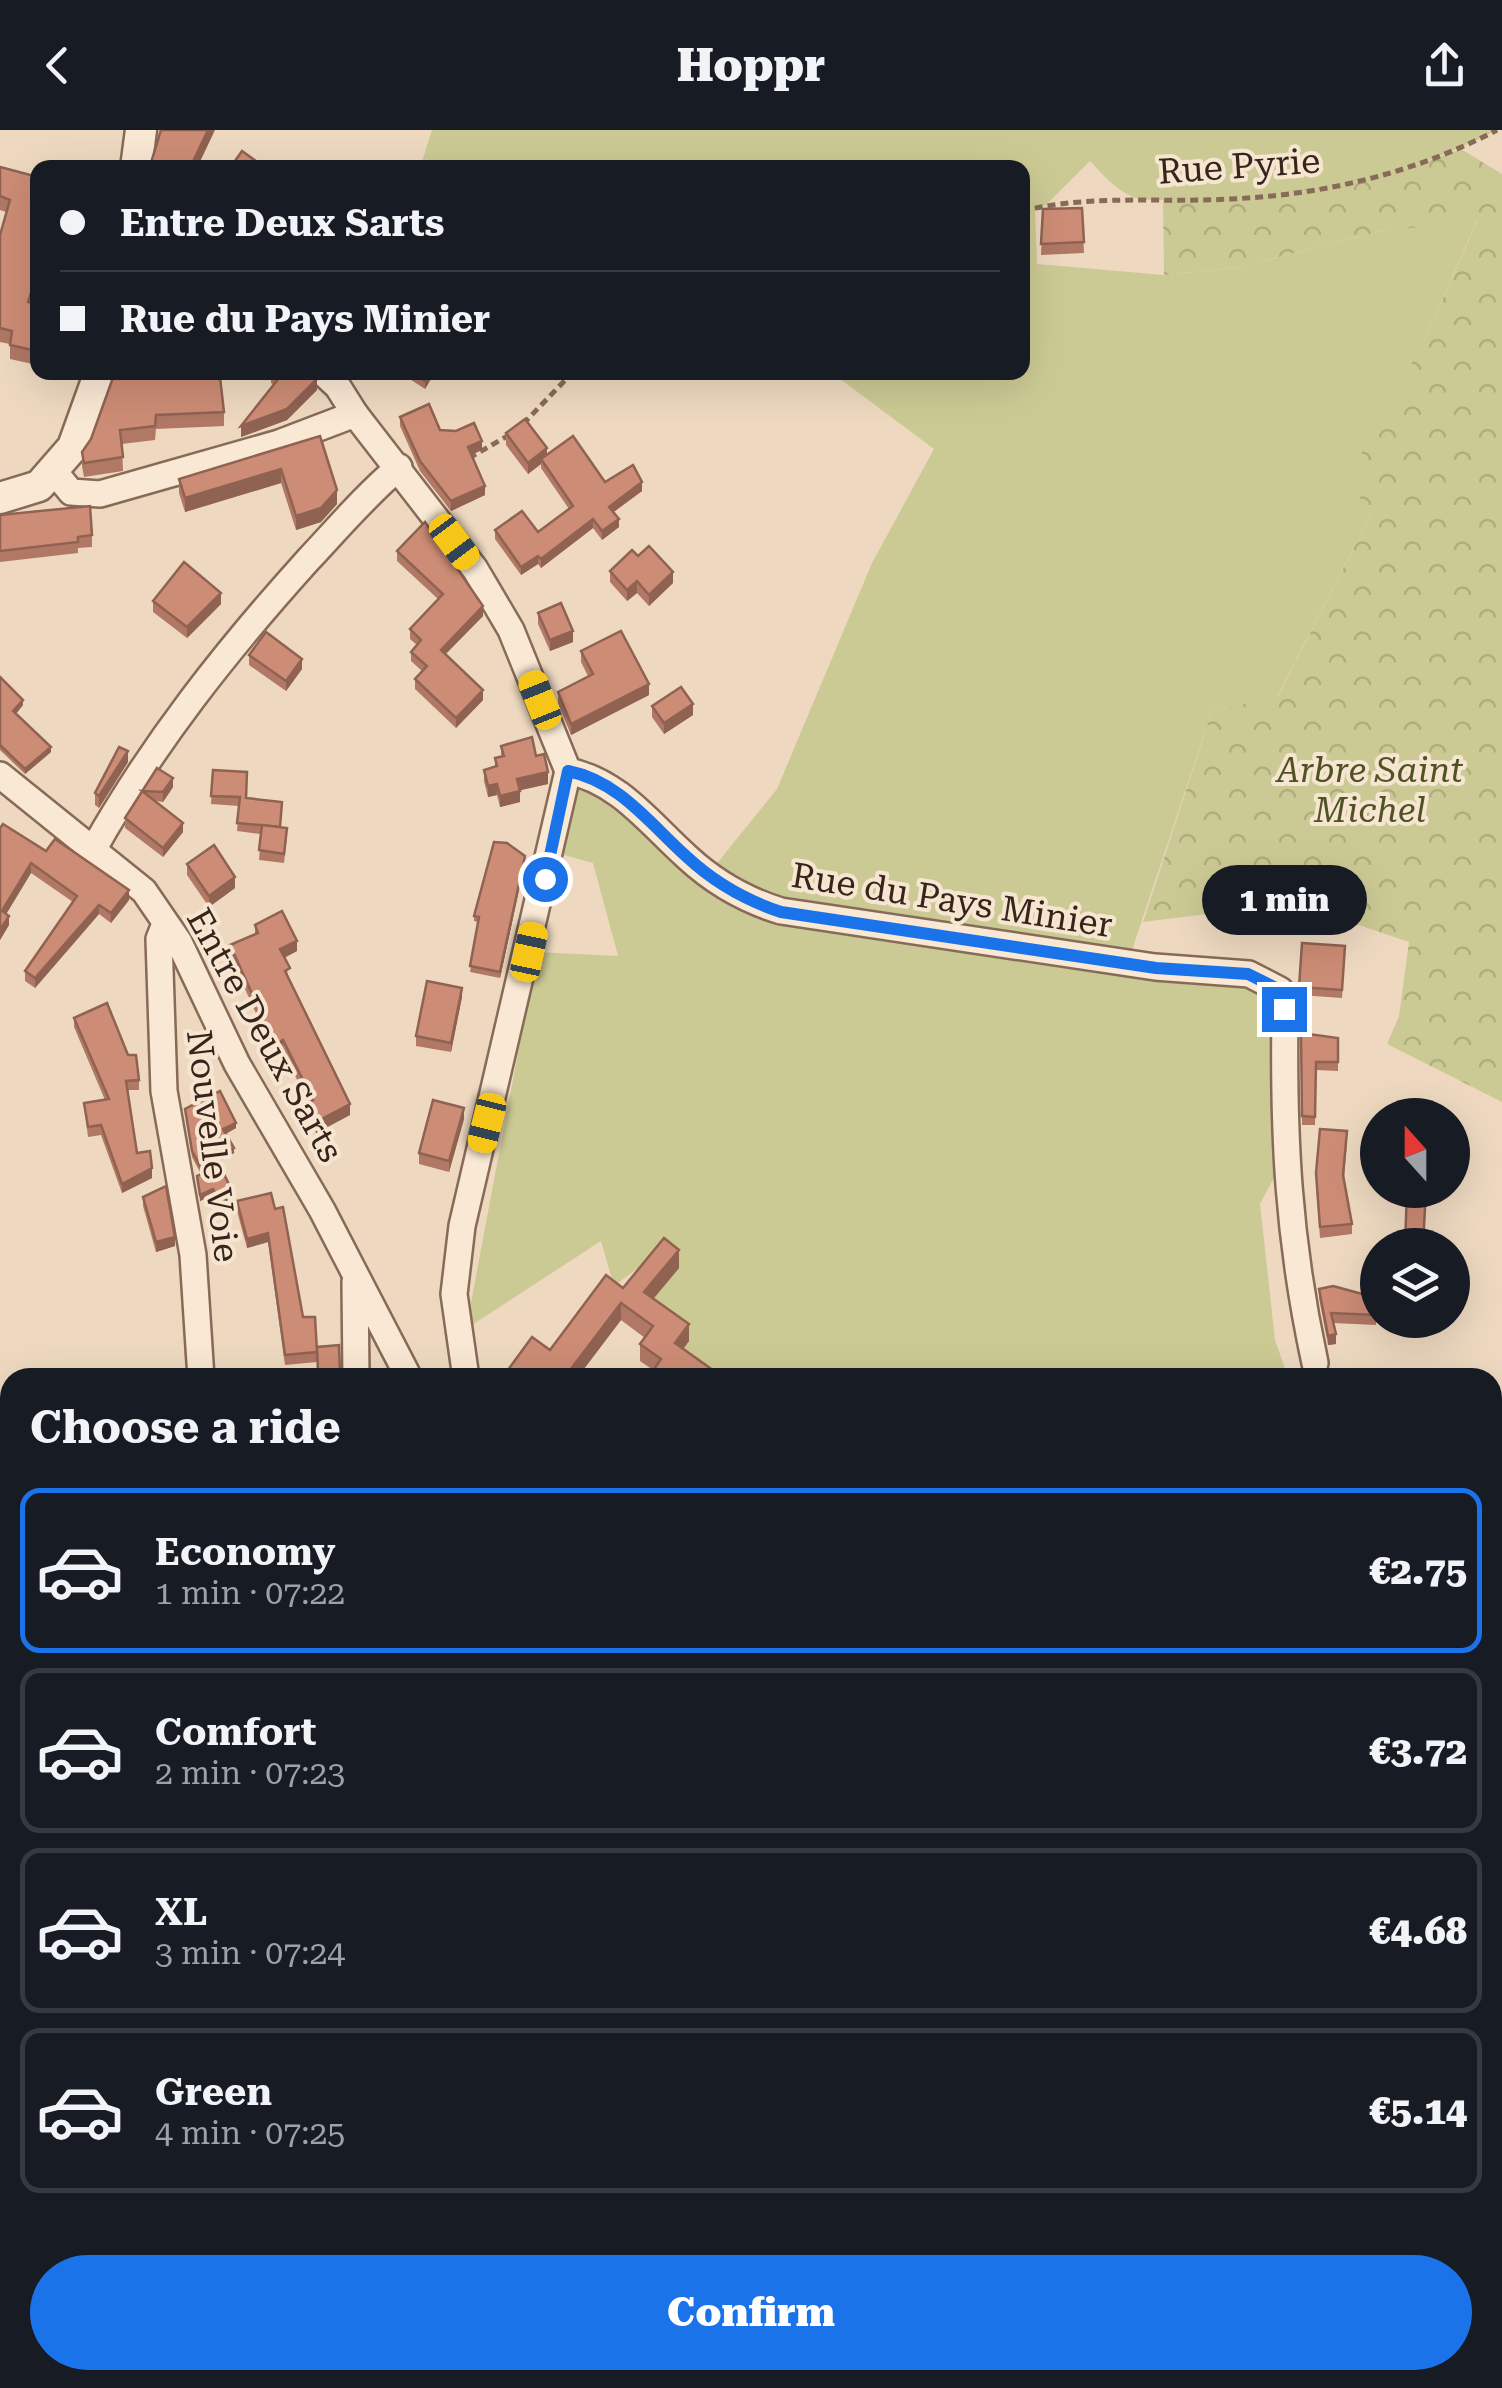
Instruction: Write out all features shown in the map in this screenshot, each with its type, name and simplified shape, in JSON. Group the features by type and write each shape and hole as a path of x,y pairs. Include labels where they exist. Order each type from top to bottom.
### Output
{"street":[{"path":"137,160 141,130"},
{"path":"0,498 39,486 73,447 97,380"},
{"path":"331,380 475,570 511,630 568,771 462,1226 454,1294 465,1368"},
{"path":"53,470 72,492 100,494 279,443 355,414"},
{"path":"93,850 135,777 236,639 370,492 399,466"},
{"name":"Rue du Pays Minier","path":"568,771 586,774 619,793 712,878 749,901 781,912 1156,968 1248,974 1280,990 1284,1009 1287,1206 1294,1267 1315,1363"},
{"name":"Entre Deux Sarts","path":"0,776 144,892 179,942 237,1064 322,1210 403,1368"},
{"name":"Nouvelle Voie","path":"165,924 158,940 164,1090 193,1255 201,1368"},
{"path":"356,1282 356,1368"}],"path":[{"name":"Rue Pyrie","path":"1030,209 1094,197 1228,200 1364,180 1438,158 1497,130"},
{"path":"463,461 516,430 564,380"}],"green space":[{"path":"432,130 1497,130 1385,174 1265,196 1143,199 1119,189 1090,161 1046,205 1035,209 1037,264 1164,275 1236,268 1377,232 1478,219 1422,345 1371,514 1277,697 1212,711 1128,962 1280,990 1285,1157 1260,1204 1275,1340 1285,1368 692,1368 646,1307 679,1267 662,1250 614,1286 601,1241 466,1329 537,952 618,956 593,863 560,854 569,790 587,783 706,877 777,789 872,563 934,449 841,380 1030,380 1030,160 423,160"},
{"name":"Arbre Saint Michel","path":"1461,149 1502,174 1502,1102 1387,1044 1399,1016 1409,942 1329,915 1240,910 1143,922 1212,711 1278,696 1371,514 1347,479 1422,345 1478,220 1377,232 1236,268 1164,275 1163,198 1240,196 1315,188 1389,173"}],"building":[{"path":"161,130 208,130 194,160 152,160"},
{"path":"242,151 254,160 236,160"},
{"path":"0,167 30,175 30,349 10,345 12,331 0,328 0,235 10,200 0,196"},
{"path":"1082,208 1084,242 1041,244 1043,209"},
{"path":"112,380 220,380 224,412 156,415 155,426 120,430 123,457 84,463 82,452 91,439"},
{"path":"277,380 316,380 287,409 241,426"},
{"path":"429,404 440,430 456,431 474,423 482,441 468,447 485,486 451,501 420,461 400,417"},
{"path":"525,419 547,448 528,463 506,433"},
{"path":"320,436 337,490 321,508 296,516 281,469 185,498 179,479"},
{"path":"573,436 605,482 633,465 642,482 609,507 619,519 602,531 593,519 541,559 538,556 521,567 495,530 522,511 538,532 573,506 541,459"},
{"path":"90,506 92,535 78,537 78,542 0,551 0,515"},
{"path":"425,522 483,606 441,650 483,690 456,718 415,679 427,666 411,652 421,640 410,629 443,594 397,551"},
{"path":"649,546 673,572 649,595 637,581 627,590 610,571 632,550 638,556"},
{"path":"184,562 221,593 187,627 153,601"},
{"path":"561,603 573,631 550,640 538,613"},
{"path":"621,631 649,684 571,724 558,692 593,674 581,651"},
{"path":"266,632 302,659 286,681 249,655"},
{"path":"0,677 23,700 13,711 51,747 25,769 0,745"},
{"path":"681,687 693,704 664,723 652,706"},
{"path":"532,737 536,756 544,754 548,772 517,779 520,791 500,796 497,784 488,786 484,770 497,766 495,758 504,756 501,746"},
{"path":"119,747 128,751 99,796 95,793"},
{"path":"157,768 173,778 163,792 142,791"},
{"path":"213,770 247,772 246,798 282,802 280,827 237,823 240,797 211,796"},
{"path":"142,791 183,823 163,848 125,818"},
{"path":"3,824 46,851 55,839 129,890 111,913 99,905 35,978 25,971 77,896 31,863 2,911 9,916 0,930"},
{"path":"262,825 287,828 284,854 259,850"},
{"path":"494,842 507,843 525,856 500,972 470,966 479,917 474,916"},
{"path":"214,845 235,877 209,896 187,864"},
{"path":"282,911 297,941 280,949 290,968 285,971 350,1104 316,1122 306,1104 313,1100 283,1040 275,1044 230,945 258,933 255,925"},
{"path":"1302,943 1345,946 1342,990 1299,987"},
{"path":"427,981 462,988 451,1043 416,1036"},
{"path":"107,1003 128,1055 136,1055 139,1080 126,1081 137,1153 150,1151 152,1168 122,1184 101,1125 88,1127 84,1103 109,1099 74,1018"},
{"path":"1301,1033 1338,1038 1338,1062 1316,1062 1315,1117 1302,1116"},
{"path":"220,1091 236,1123 223,1129 234,1148 216,1157 233,1193 219,1200 213,1189 200,1195 197,1176 204,1173 192,1151 185,1109"},
{"path":"433,1100 464,1108 449,1161 419,1153"},
{"path":"1320,1129 1347,1131 1343,1175 1352,1224 1320,1227 1316,1173"},
{"path":"166,1186 175,1237 156,1242 143,1197"},
{"path":"271,1193 275,1209 283,1207 303,1317 315,1317 317,1352 285,1355 268,1233 247,1239 237,1201"},
{"path":"1406,1208 1425,1208 1424,1228 1406,1228"},
{"path":"664,1238 679,1250 644,1292 689,1324 675,1343 710,1368 655,1368 661,1359 640,1344 653,1326 621,1303 572,1368 509,1368 532,1337 550,1350 606,1275 623,1288"},
{"path":"1333,1286 1360,1293 1360,1314 1331,1313 1336,1334 1328,1336 1319,1289"},
{"path":"339,1345 340,1368 318,1368 317,1347"}],"route":[{"path":"545,879 568,771 586,774 619,793 712,878 749,901 781,912 1156,968 1248,974 1280,990 1284,1009"}]}
